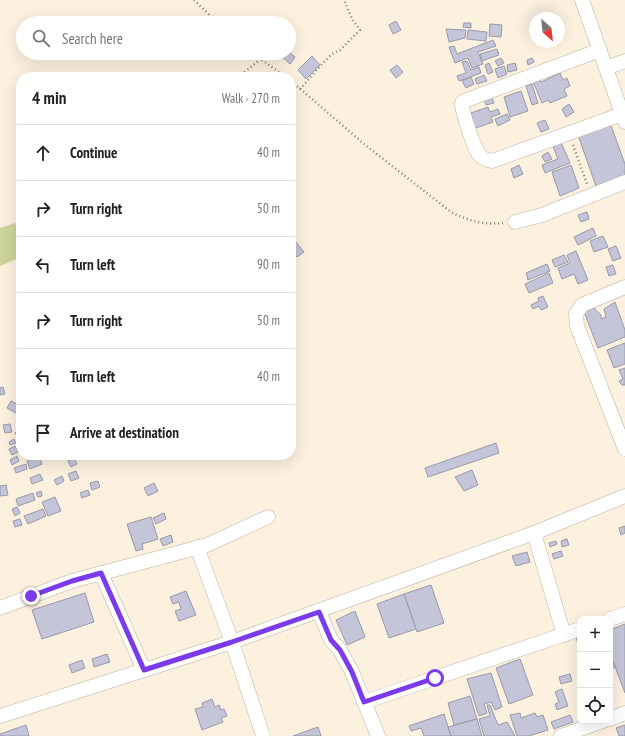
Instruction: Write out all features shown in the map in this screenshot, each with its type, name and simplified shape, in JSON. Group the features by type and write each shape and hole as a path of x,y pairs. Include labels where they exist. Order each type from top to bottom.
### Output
{"street":[{"path":"582,0 600,50 606,68 624,118 569,133 492,161 486,160 479,154 462,104 600,50"},
{"path":"606,68 625,61"},
{"path":"515,222 542,215 625,182"},
{"path":"624,446 577,326 576,314 582,305 625,287"},
{"path":"0,716 232,642 319,612 534,533 625,496"},
{"path":"0,608 72,581 207,545 268,517"},
{"path":"534,533 564,635"},
{"path":"196,548 232,642 263,736"},
{"path":"101,573 144,670"},
{"path":"319,612 331,640 340,650 352,672 378,736"},
{"path":"613,619 625,614"},
{"path":"364,702 577,631"},
{"path":"613,718 625,713"},
{"path":"561,736 595,724"}],"path":[{"path":"194,0 211,16"},
{"path":"300,89 332,54 340,50 360,30 352,19 344,0"},
{"path":"244,72 260,60"},
{"path":"262,60 279,72"},
{"path":"296,85 364,144 451,212 465,220 492,225 515,222"},
{"path":"569,133 591,196"}],"green space":[{"path":"15,223 16,224 16,259 0,266 0,228"}],"building":[{"path":"396,21 401,30 393,34 389,25"},
{"path":"464,23 471,23 471,28 463,27"},
{"path":"490,24 502,25 501,37 489,36"},
{"path":"446,29 466,30 465,38 449,42"},
{"path":"468,30 487,32 486,41 467,39"},
{"path":"493,40 496,46 478,52 483,64 472,68 468,58 455,63 449,47 454,46 457,54"},
{"path":"497,49 499,55 482,61 480,54"},
{"path":"312,56 320,65 306,79 298,70"},
{"path":"501,58 504,63 498,66 495,61"},
{"path":"532,58 534,62 528,65 527,60"},
{"path":"286,60 293,60 290,64"},
{"path":"467,61 471,70 479,67 481,73 459,81 457,76 466,73 462,62"},
{"path":"489,63 493,72 488,74 485,65"},
{"path":"515,63 517,70 508,72 507,65"},
{"path":"397,65 403,72 396,78 390,70"},
{"path":"504,66 507,74 498,78 495,69"},
{"path":"560,73 563,80 567,78 570,86 564,89 567,96 550,103 548,100 542,103 532,79 539,77 541,82"},
{"path":"484,75 487,81 477,84 475,79"},
{"path":"471,77 474,84 466,88 462,81"},
{"path":"532,84 538,103 532,105 526,86"},
{"path":"521,91 528,111 510,117 504,97"},
{"path":"490,94 494,103 486,105 483,96"},
{"path":"569,104 574,112 566,117 562,109"},
{"path":"488,107 490,112 498,109 500,114 491,117 493,122 473,129 468,114"},
{"path":"507,114 510,120 498,126 495,119"},
{"path":"545,120 549,129 541,132 537,123"},
{"path":"610,123 625,164 625,179 597,189 578,135"},
{"path":"560,140 570,163 545,173 542,165 558,159 552,144"},
{"path":"548,152 552,159 545,162 542,156"},
{"path":"519,165 523,174 514,178 511,169"},
{"path":"571,165 579,188 560,196 552,172"},
{"path":"587,212 589,219 581,222 578,215"},
{"path":"593,228 596,236 578,245 574,237"},
{"path":"603,236 608,247 594,252 590,241"},
{"path":"296,242 304,252 297,257 296,256"},
{"path":"616,246 621,258 613,261 608,249"},
{"path":"576,251 588,280 578,284 574,274 562,279 558,268 570,263 567,255"},
{"path":"564,255 568,262 555,267 552,260"},
{"path":"547,264 550,271 528,280 526,273"},
{"path":"613,265 616,274 609,276 606,267"},
{"path":"549,273 553,283 529,293 525,284"},
{"path":"543,296 548,307 541,310 539,306 533,309 531,305 539,301 538,298"},
{"path":"615,302 625,330 625,337 598,348 583,309 591,305 601,315 601,319 606,317 604,309"},
{"path":"625,343 625,364 614,368 607,350"},
{"path":"625,368 625,385 622,385 619,381 623,379 619,370"},
{"path":"3,387 5,394 0,395 0,388"},
{"path":"11,401 16,404 16,413 7,408"},
{"path":"10,424 12,432 5,433 3,425"},
{"path":"14,439 16,443 10,445 9,442"},
{"path":"496,443 499,453 428,477 425,468"},
{"path":"15,446 16,453 12,455 9,449"},
{"path":"16,457 16,460 19,461 12,465 10,460"},
{"path":"40,460 42,464 30,469 27,461"},
{"path":"75,460 77,464 71,467 68,461"},
{"path":"26,464 27,469 16,473 14,468"},
{"path":"472,470 478,485 464,491 455,477"},
{"path":"76,471 79,478 71,481 68,474"},
{"path":"40,474 43,480 32,484 30,478"},
{"path":"62,476 64,481 57,485 54,480"},
{"path":"98,481 100,487 92,490 90,483"},
{"path":"154,483 158,491 148,496 144,488"},
{"path":"6,485 8,495 0,496 0,486"},
{"path":"88,490 90,495 82,498 80,493"},
{"path":"41,491 42,496 38,497 36,493"},
{"path":"33,493 35,500 18,506 16,499"},
{"path":"55,497 61,511 48,516 42,502"},
{"path":"17,507 20,513 15,516 12,509"},
{"path":"43,509 46,516 28,524 24,516"},
{"path":"164,513 166,519 156,524 153,518"},
{"path":"151,517 158,539 142,544 143,549 136,551 127,524"},
{"path":"20,519 22,525 15,527 13,521"},
{"path":"625,526 625,533 621,535 619,528"},
{"path":"171,535 173,542 163,546 160,539"},
{"path":"567,539 569,545 562,547 561,541"},
{"path":"556,541 557,544 550,547 549,543"},
{"path":"561,551 563,556 554,559 552,554"},
{"path":"527,552 530,562 516,566 512,556"},
{"path":"431,585 444,623 417,632 404,594"},
{"path":"186,591 196,615 179,621 175,611 181,609 179,602 173,604 170,597"},
{"path":"85,593 94,622 42,639 32,610"},
{"path":"404,594 416,629 389,638 377,604"},
{"path":"355,611 365,637 347,645 336,620"},
{"path":"625,624 625,693 613,661 613,629"},
{"path":"107,654 110,662 94,667 92,659"},
{"path":"520,659 533,695 509,704 496,668"},
{"path":"82,660 85,668 72,673 69,665"},
{"path":"491,673 502,707 495,710 491,702 484,704 487,713 479,716 467,679"},
{"path":"570,674 572,681 561,684 559,677"},
{"path":"562,689 568,706 557,710 555,704 559,702 555,692"},
{"path":"470,696 477,719 454,725 448,703"},
{"path":"212,699 215,707 219,705 221,710 224,709 227,716 221,718 223,722 202,730 195,709 203,707 202,703"},
{"path":"487,705 490,705 498,725 507,722 515,736 484,736 479,719 490,716"},
{"path":"520,713 521,718 535,713 537,717 543,715 548,730 529,736 517,736 510,715"},
{"path":"444,714 451,736 424,736 421,728 411,731 409,726"},
{"path":"570,715 573,722 554,729 551,722"},
{"path":"477,719 482,736 451,736 448,727"},
{"path":"26,725 29,736 0,736 0,734"},
{"path":"625,725 625,736 619,736 616,728"},
{"path":"318,727 321,736 293,736"}],"route":[{"path":"31,596 72,581 101,573 144,670 319,612 331,640 340,650 352,672 364,702 435,678"}]}
